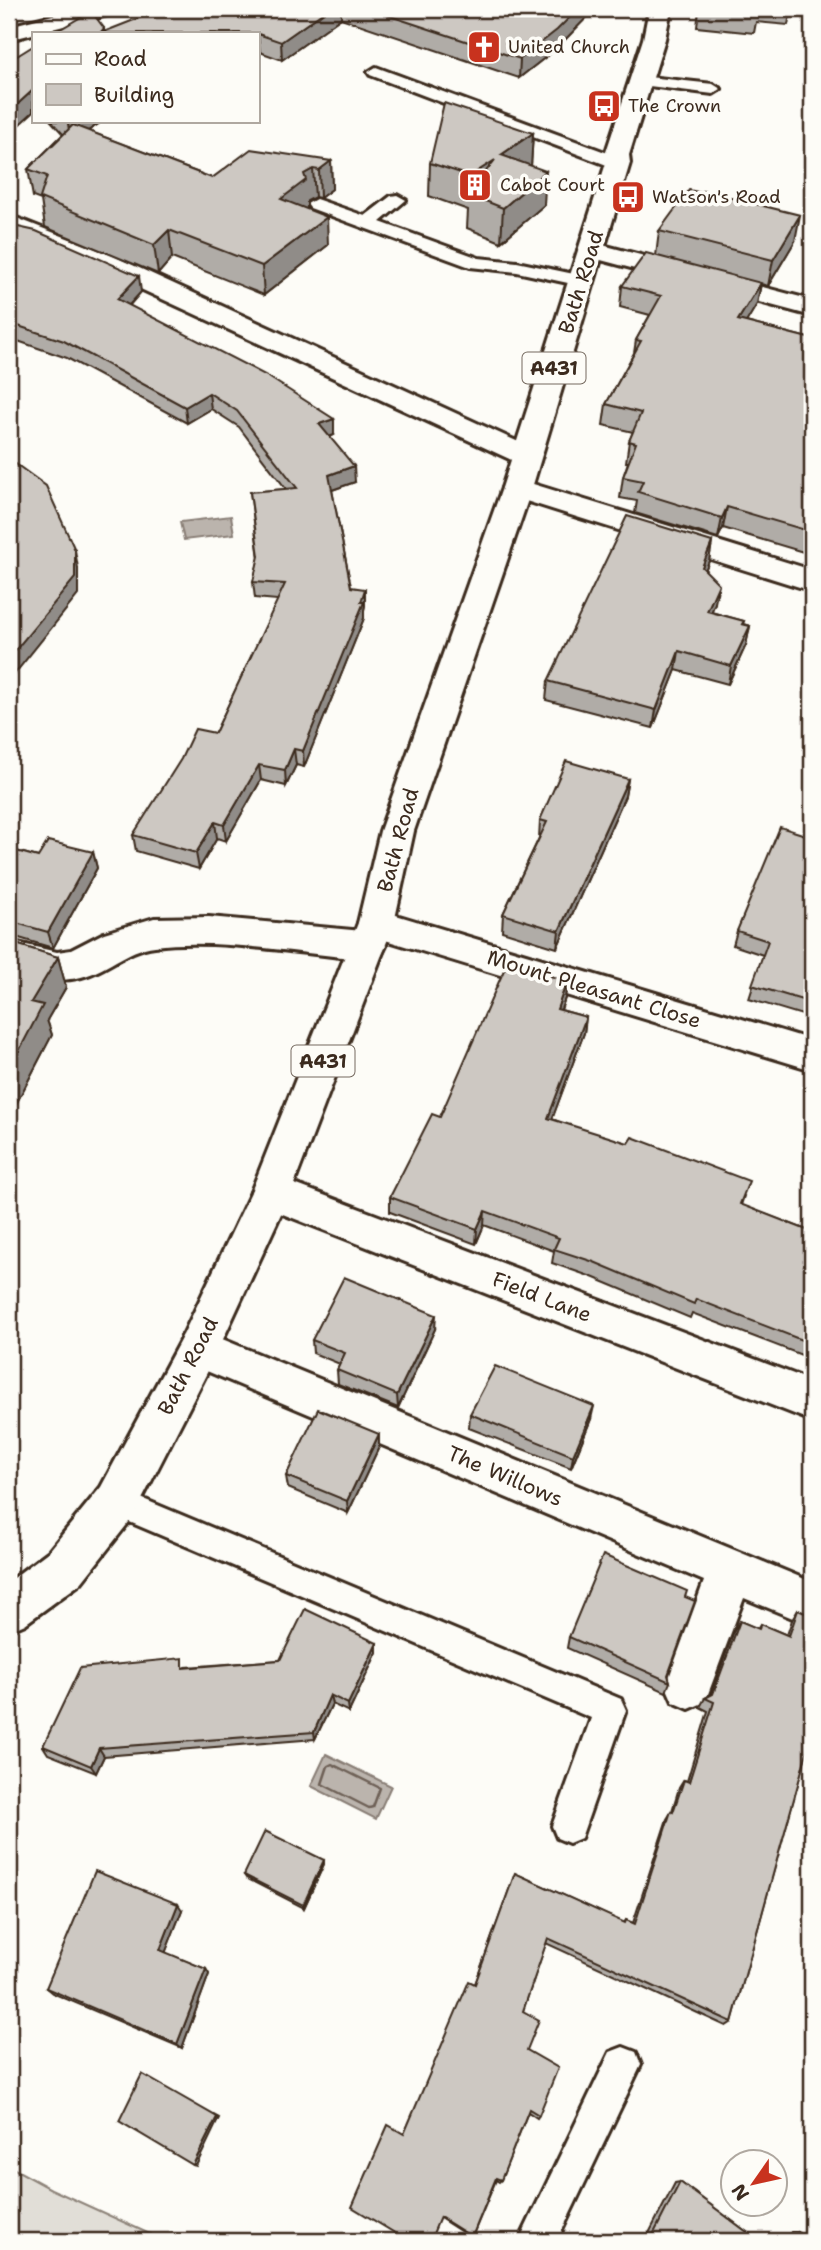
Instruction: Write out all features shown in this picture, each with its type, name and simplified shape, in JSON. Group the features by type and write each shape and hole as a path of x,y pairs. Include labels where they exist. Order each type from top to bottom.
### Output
{"street":[{"path":"9,33 103,9"},
{"name":"Bath Road","path":"9,1608 65,1567 117,1502 198,1348 271,1192 372,934 397,831 522,472 583,281 618,163 617,155 654,39 660,9"},
{"path":"9,223 116,268 522,472 812,581"},
{"path":"591,250 812,308"},
{"name":"Mount Pleasant Close","path":"9,955 57,966 77,964 117,943 154,932 372,934 812,1055"},
{"name":"Field Lane","path":"271,1192 812,1401"},
{"name":"The Willows","path":"198,1348 812,1604"},
{"path":"689,1686 731,1570"}],"lane":[{"path":"376,72 618,163"},
{"path":"639,81 713,89"},
{"path":"367,223 397,200"},
{"path":"316,204 476,263 517,267 583,281"},
{"path":"117,1502 610,1710 569,1826"},
{"path":"538,2241 623,2065"}],"shaded area":[{"path":"9,2166 51,2189 165,2241 9,2241"}],"water":[{"path":"231,516 234,534 184,540 180,522"},
{"path":"326,1754 391,1786 376,1819 311,1786"}],"building":[{"path":"162,9 178,9 187,14 195,9 328,9 281,42 259,34 259,32 104,32"},
{"path":"369,9 578,9 557,30 520,59"},
{"path":"91,11 104,28 101,32 56,32"},
{"path":"32,47 32,91 9,112 9,61"},
{"path":"444,103 533,133 501,155 546,171 503,208 468,194 495,160 470,176 430,163"},
{"path":"73,125 212,178 251,149 331,161 319,170 313,169 304,174 306,180 281,199 327,217 262,266 169,230 154,245 40,198 47,176 28,169"},
{"path":"689,190 703,191 800,215 773,260 659,231"},
{"path":"9,225 36,231 139,276 117,299 267,376 334,419 319,424 354,466 329,475 351,587 365,589 361,602 364,602 303,751 294,749 285,770 259,765 224,825 215,822 196,853 133,835 181,759 195,729 215,733 285,584 253,582 259,556 250,492 297,488 237,411 209,393 185,407 64,341 9,323"},
{"path":"646,253 761,283 738,320 812,339 812,532 727,507 722,518 638,492 643,481 623,477 636,443 629,441 641,413 606,404 641,341 636,340 661,296 622,286"},
{"path":"9,459 46,486 75,550 75,578 9,658"},
{"path":"627,516 712,542 702,567 719,584 707,611 744,621 742,624 750,626 731,666 679,651 656,710 548,681"},
{"path":"566,761 628,779 559,931 503,914 547,822 540,820"},
{"path":"780,827 812,837 812,1003 752,985 768,941 737,931"},
{"path":"48,841 93,852 48,932 9,921 9,849 38,857"},
{"path":"9,942 58,957 31,1002 43,1005 9,1070"},
{"path":"507,963 567,981 557,1009 586,1017 548,1118 628,1143 632,1137 749,1181 740,1204 812,1232 812,1344 696,1299 694,1304 594,1262 554,1249 559,1238 485,1211 477,1229 390,1197 432,1114 440,1117"},
{"path":"344,1277 436,1315 397,1395 337,1370 345,1353 312,1340"},
{"path":"495,1366 594,1406 573,1456 470,1414"},
{"path":"318,1409 379,1434 347,1501 286,1476"},
{"path":"603,1555 687,1591 685,1597 695,1601 668,1675 670,1682 569,1637"},
{"path":"305,1609 377,1643 348,1704 330,1695 314,1732 99,1748 91,1766 43,1746 80,1668 183,1658 183,1668 280,1660"},
{"path":"798,1610 812,1616 812,1742 810,1741 732,2022 548,1938 523,2011 539,2020 527,2050 558,2068 539,2115 529,2109 501,2180 496,2178 472,2237 440,2217 430,2241 408,2241 352,2207 388,2125 404,2134 469,1981 475,1984 515,1873 625,1923 626,1920 635,1924 671,1811 673,1812 684,1780 689,1782 714,1702 705,1698 713,1694 740,1621 759,1629 761,1624 789,1636"},
{"path":"265,1831 324,1860 303,1905 244,1875"},
{"path":"95,1871 178,1904 160,1950 206,1969 177,2044 46,1988"},
{"path":"142,2074 217,2117 193,2165 119,2121"},
{"path":"680,2182 720,2212 720,2218 728,2218 759,2241 650,2241"},
{"path":"798,2232 811,2241 793,2241"}],"place":[{"name":"United Church","path":"484,47"},
{"name":"The Crown","path":"604,106"},
{"name":"Cabot Court","path":"475,185"},
{"name":"Watson's Road","path":"628,197"}]}
